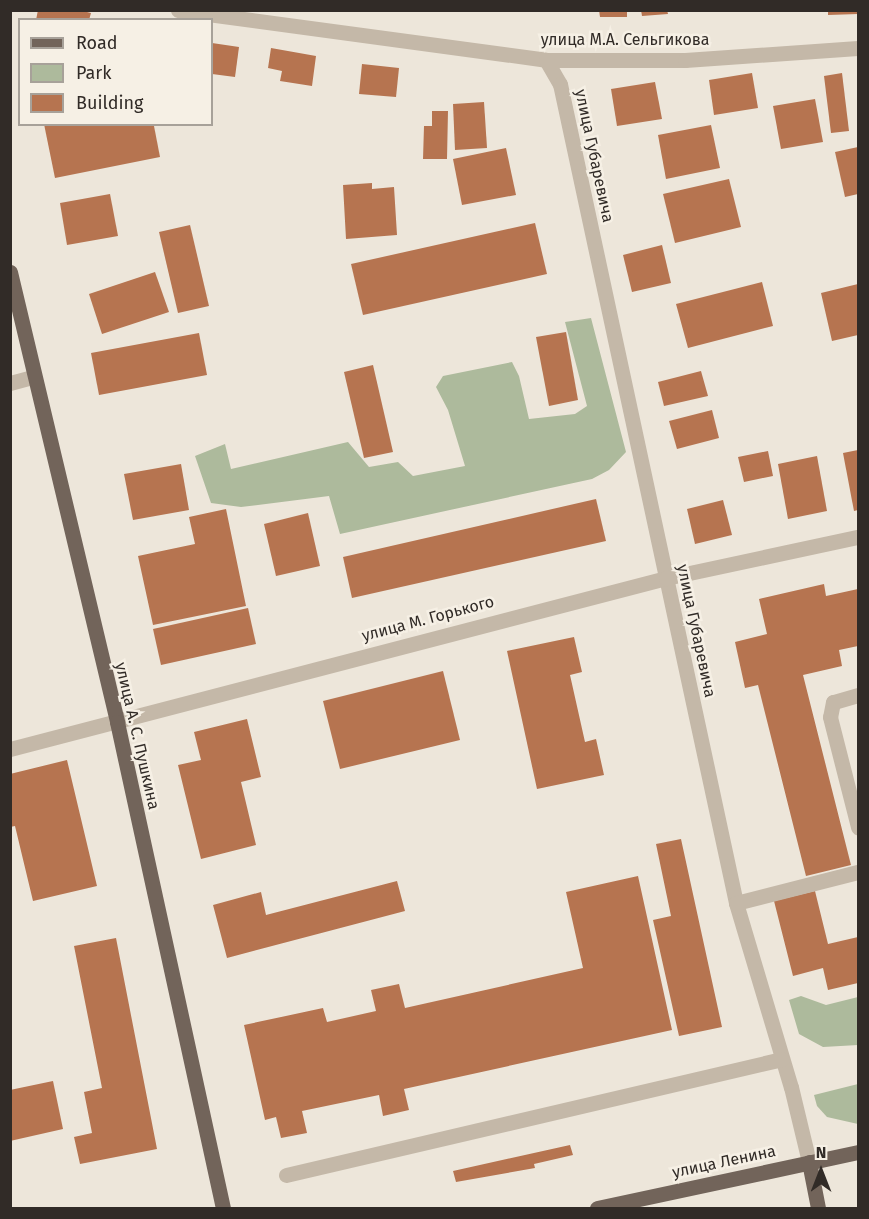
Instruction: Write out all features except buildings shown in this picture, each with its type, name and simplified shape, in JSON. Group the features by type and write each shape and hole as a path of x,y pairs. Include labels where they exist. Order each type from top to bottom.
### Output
{"main road":[{"name":"улица А. С. Пушкина","path":"10,272 33,377 117,722 223,1209"},
{"name":"улица Ленина","path":"597,1209 858,1152"},
{"name":"улица Губаревича","path":"809,1162 818,1209"}],"street":[{"name":"улица М.А. Сельгикова","path":"178,10 546,60 685,60 858,48"},
{"name":"улица Губаревича","path":"546,60 560,84 736,903 783,1059 809,1162"},
{"path":"10,383 33,377"},
{"name":"улица М. Горького","path":"10,749 117,722 158,708 666,578 858,537"},
{"path":"858,695 833,702 830,717 858,827"},
{"path":"736,903 858,872"},
{"path":"286,1175 783,1059"}],"green space":[{"path":"591,318 626,452 609,470 592,479 340,534 329,496 241,507 211,503 195,456 225,444 231,469 348,442 369,467 398,462 413,476 465,466 448,410 436,387 443,376 512,362 519,376 529,419 575,414 587,406 565,322"},
{"path":"801,996 826,1005 858,997 858,1045 823,1047 799,1034 789,1000"},
{"path":"858,1084 858,1124 827,1117 817,1106 814,1095"}]}
